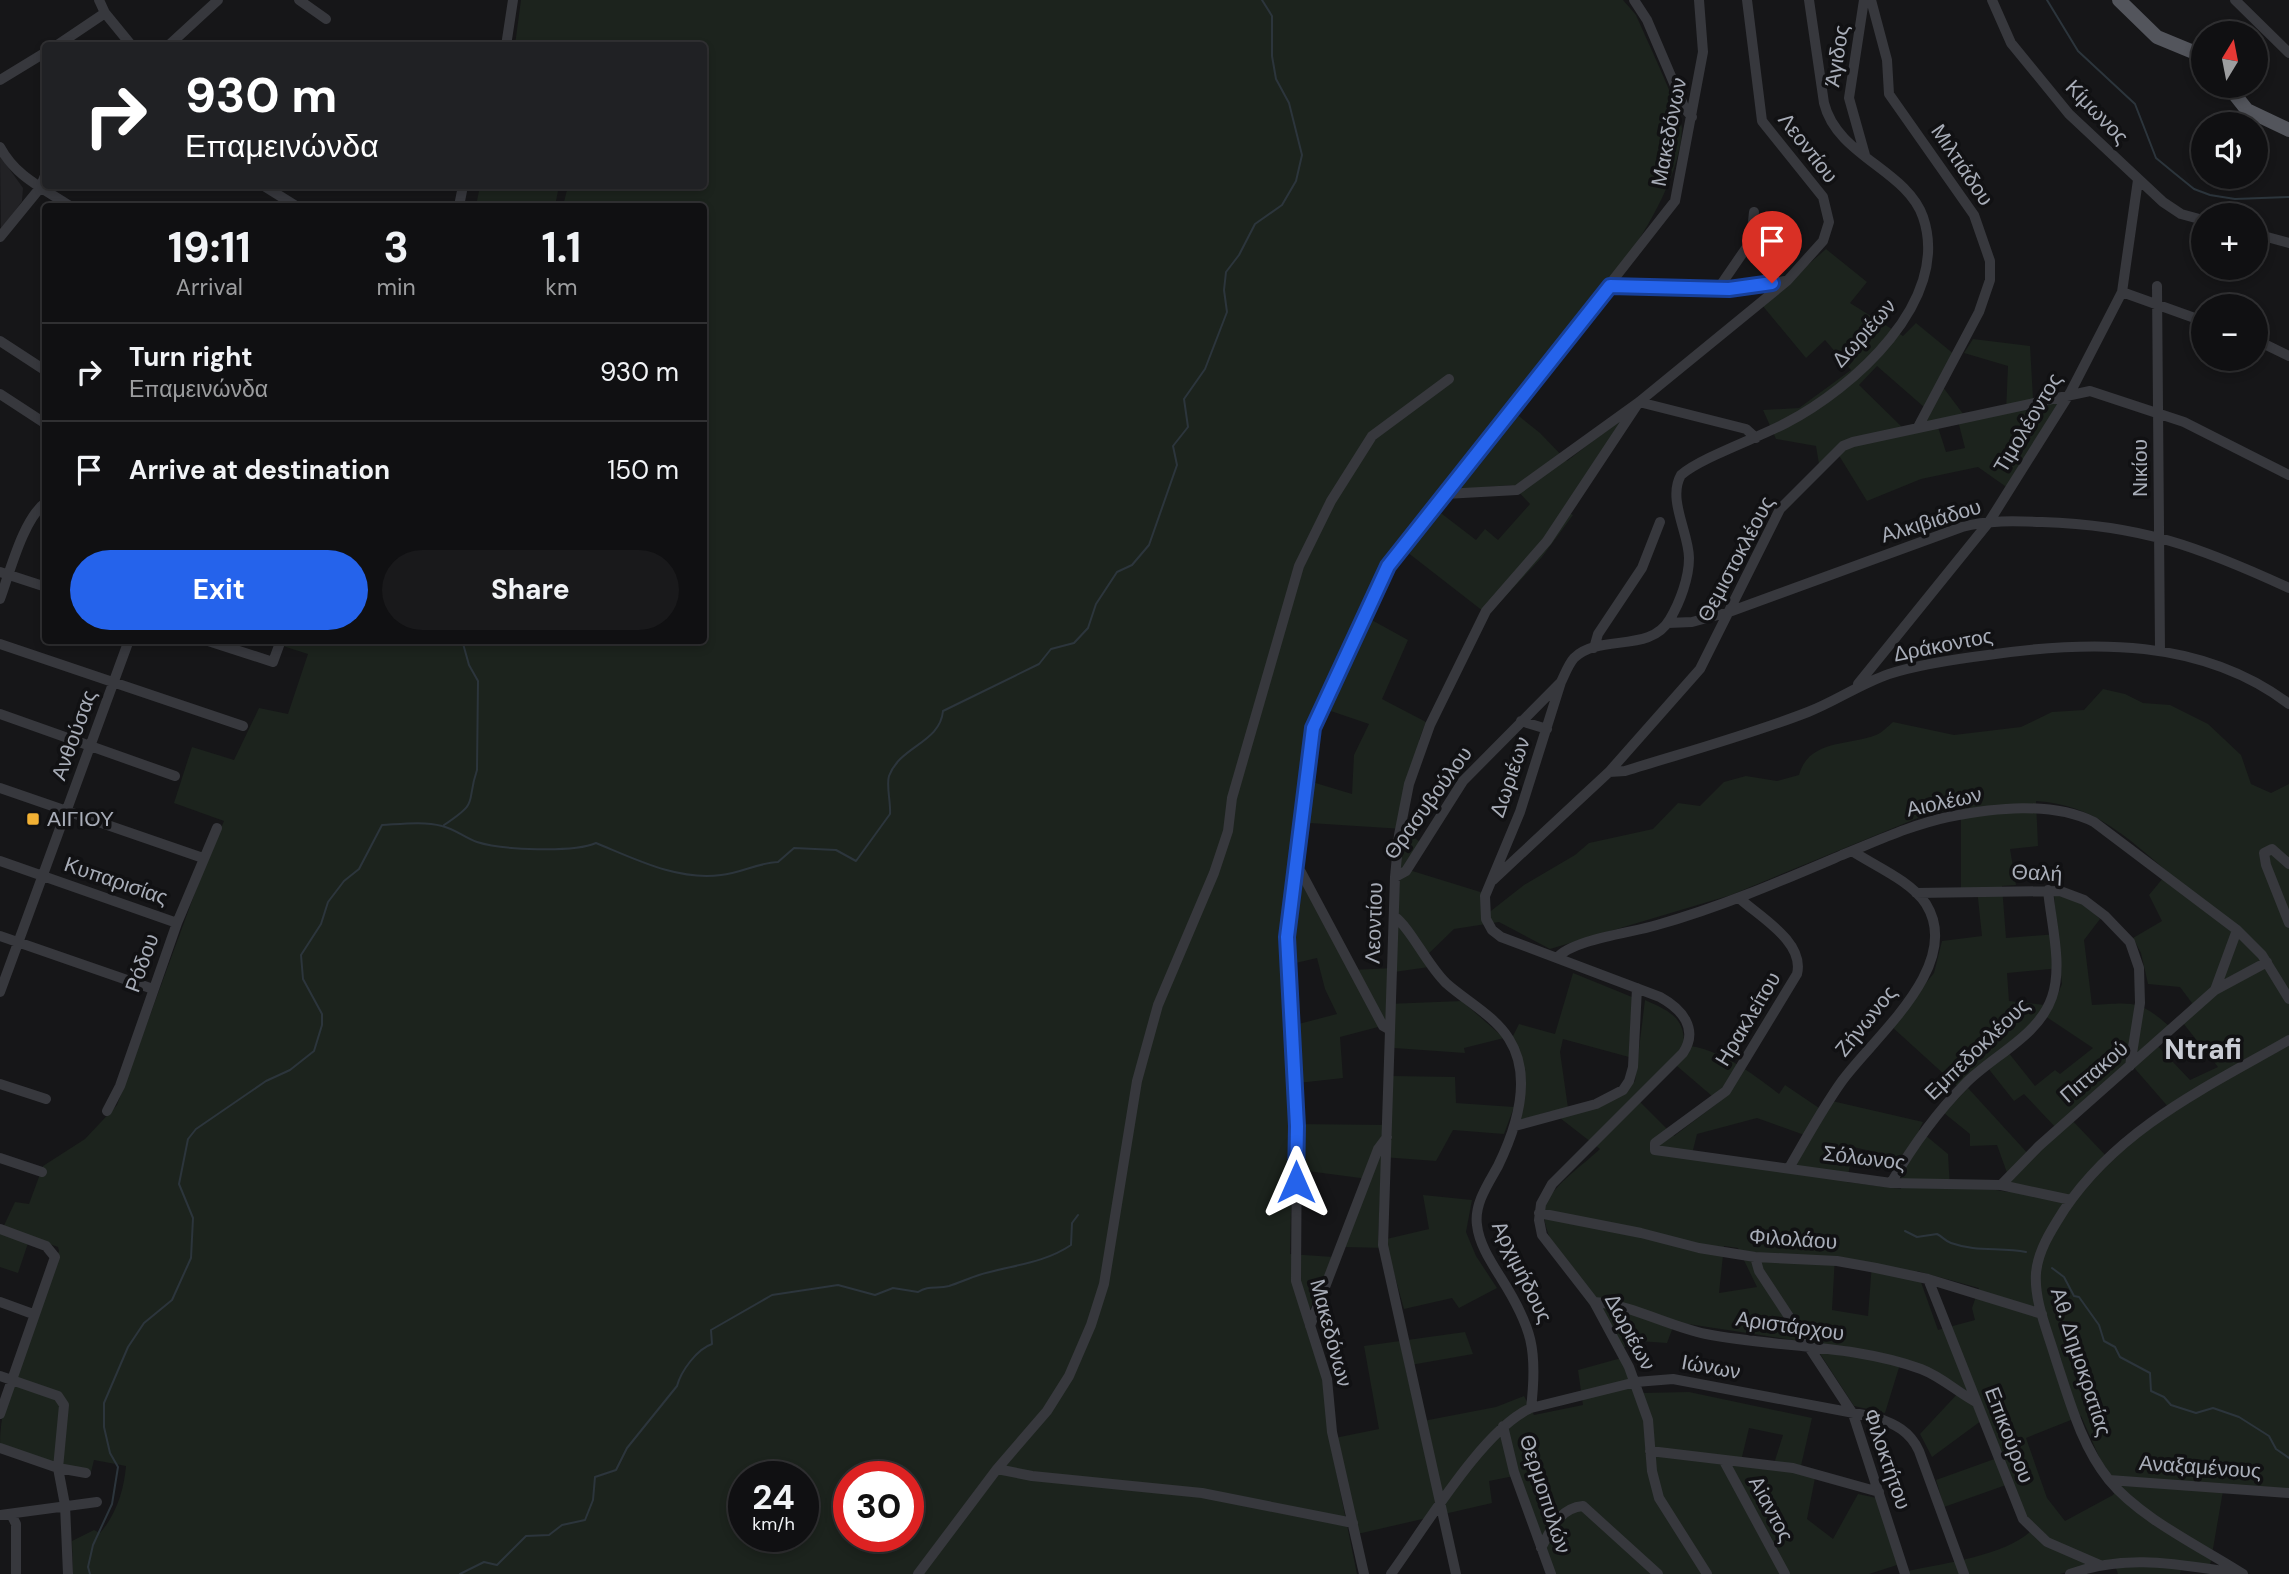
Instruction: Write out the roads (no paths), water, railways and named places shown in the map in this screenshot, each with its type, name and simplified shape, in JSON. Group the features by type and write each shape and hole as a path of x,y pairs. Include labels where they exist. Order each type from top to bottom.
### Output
{"main road":[{"path":"2119,0 2157,37 2191,51"},
{"path":"2238,98 2247,110 2289,131"}],"street":[{"path":"99,0 105,13 129,42"},
{"path":"172,42 218,0"},
{"path":"299,0 326,19"},
{"path":"507,42 513,0"},
{"path":"1634,0 1647,20 1685,109 1692,117"},
{"name":"Μακεδόνων","path":"1364,1574 1332,1432 1326,1379 1298,1294 1296,1264 1297,1126 1287,937 1313,728 1388,566 1675,201 1703,47 1699,0"},
{"name":"Λεοντίου","path":"1445,494 1517,490 1639,402 1787,281 1823,241 1828,230 1828,209 1818,190 1762,121 1747,0"},
{"name":"Δωριέων","path":"1707,1574 1661,1504 1653,1478 1648,1420 1636,1382 1594,1302 1546,1242 1540,1228 1539,1213 1543,1198 1552,1184 1686,1049 1689,1028 1683,1013 1667,1001 1507,939 1492,930 1484,908 1490,882 1520,812 1561,682 1576,657 1594,648 1647,637 1668,623 1689,566 1678,501 1679,479 1686,471 1800,416 1851,378 1886,342 1920,294 1927,265 1924,219 1905,191 1838,132 1825,109 1809,0"},
{"name":"Άγιδος","path":"1864,0 1849,99 1866,158"},
{"name":"Μιλτιάδου","path":"1871,0 1887,60 1889,94 1974,215 1990,261 1990,280 1979,312 1918,427"},
{"name":"Κίμωνος","path":"1992,0 2011,43 2046,86 2137,180 2174,211 2191,216"},
{"path":"2235,0 2289,53"},
{"path":"62,42 105,13"},
{"path":"0,80 42,54"},
{"path":"0,147 15,170 65,203"},
{"name":"Τιμολέοντος","path":"1856,686 1989,522 2070,394 2122,292 2137,180"},
{"path":"0,237 42,183"},
{"path":"269,189 291,203"},
{"path":"1718,289 1748,248 1753,233 1754,212"},
{"path":"2268,237 2289,243"},
{"path":"1610,286 1718,289 1787,281"},
{"name":"Νικίου","path":"2157,286 2160,650"},
{"path":"2122,292 2191,317"},
{"path":"0,341 42,368"},
{"path":"2268,346 2289,356"},
{"path":"918,1574 1053,1402 1069,1376 1091,1325 1104,1284 1128,1126 1157,1005 1214,873 1228,831 1232,798 1299,566 1331,501 1372,436 1449,379"},
{"name":"Θεμιστοκλέους","path":"1490,882 1514,864 1609,772 1700,669 1780,509 1795,492 1853,442 2090,391 2159,412 2289,475"},
{"path":"0,394 42,419"},
{"path":"1639,402 1746,429 1756,438"},
{"name":"Λεοντίου","path":"1456,1574 1383,1245 1395,877 1409,784 1430,725 1486,611 1547,541 1639,402"},
{"path":"0,599 4,574 41,511"},
{"path":"1594,648 1598,634 1642,568 1660,522"},
{"name":"Αλκιβιάδου","path":"1668,623 1679,625 1729,612 1962,527 1989,522 2073,523 2159,536 2219,556 2289,587"},
{"path":"4,574 42,586"},
{"path":"0,644 243,726"},
{"name":"Ανθούσας","path":"0,992 127,644"},
{"path":"217,644 273,662 280,644"},
{"name":"Δράκοντος","path":"1609,772 1625,771 1808,712 1856,686 1892,673 2015,651 2069,646 2160,650 2232,671 2270,690 2289,704"},
{"name":"Θρασυβούλου","path":"1395,877 1406,872 1463,781 1561,682"},
{"path":"0,714 175,776"},
{"path":"1521,721 1547,729"},
{"path":"0,788 203,858"},
{"name":"Αιολέων","path":"1557,958 1574,947 1659,925 1739,898 1900,831 1946,818 2031,809 2063,810 2094,822 2237,930 2267,962 2289,999"},
{"name":"Ρόδου","path":"107,1111 120,1086 177,923 217,828"},
{"path":"2289,864 2272,849 2264,853 2266,865 2289,923"},
{"path":"1852,851 1916,893"},
{"name":"Κυπαρισίας","path":"0,861 177,923"},
{"path":"1294,870 1300,872 1383,1026 1390,1030"},
{"name":"Θαλή","path":"1916,893 2048,890 2072,895 2091,905 2114,923 2133,949 2140,968 2141,991 2130,1066"},
{"name":"Εμπεδοκλέους","path":"1891,1183 1937,1115 1968,1081 2033,1026 2048,1008 2055,981 2048,890"},
{"name":"Ζήνωνος","path":"1789,1168 1842,1081 1913,994 1927,971 1934,945 1934,927 1927,907 1916,893"},
{"name":"Ηρακλείτου","path":"1653,1148 1655,1143 1726,1091 1797,974 1798,957 1793,946 1739,898"},
{"name":"Αρχιμήδους","path":"1394,916 1402,921 1424,958 1445,982 1509,1038 1521,1064 1515,1126 1480,1201 1476,1222 1485,1249 1522,1311 1532,1335 1535,1366 1531,1408"},
{"name":"Πιττακού","path":"2215,990 2237,930"},
{"path":"0,936 153,989"},
{"name":"Πιττακού","path":"2001,1185 2039,1146 2215,990 2267,962"},
{"path":"1515,1126 1596,1104 1614,1097 1625,1088 1633,1067 1637,988"},
{"name":"Αθ. Δημοκρατίας","path":"2244,1574 2137,1506 2109,1479 2078,1428 2042,1314 2036,1289 2037,1265 2048,1237 2071,1200 2095,1169 2146,1124 2289,1040"},
{"path":"0,1084 46,1100"},
{"path":"1310,1325 1378,1149 1387,1138"},
{"name":"Σόλωνος","path":"1653,1148 1660,1152 1891,1183 2001,1185 2071,1200"},
{"path":"0,1158 41,1172"},
{"name":"Φιλολάου","path":"1539,1213 1641,1233 1699,1248 1755,1257 1837,1261 1928,1279 2042,1314"},
{"path":"0,1229 46,1245 55,1257 5,1378 0,1414"},
{"name":"Φιλοκτήτου","path":"1755,1257 1759,1271 1853,1414 1905,1574"},
{"name":"Επικούρου","path":"1928,1279 2027,1524 2047,1542 2100,1564"},
{"path":"0,1302 33,1314"},
{"name":"Αριστάρχου","path":"1594,1302 1615,1304 1657,1321 1719,1336 1809,1346 1917,1368 1951,1384 1976,1402"},
{"path":"5,1378 58,1396 62,1400 64,1430 58,1468 65,1505 68,1574"},
{"name":"Ιώνων","path":"1391,1574 1490,1438 1503,1426 1531,1408 1636,1382 1663,1379 1692,1381 1893,1423 1911,1437 1964,1574"},
{"name":"Θερμοπυλών","path":"1503,1426 1514,1472 1551,1574"},
{"path":"0,1448 58,1468 86,1473"},
{"path":"1650,1451 1793,1468 1880,1492"},
{"name":"Aiαντος","path":"1724,1461 1785,1574"},
{"path":"998,1469 1032,1476 1202,1493 1353,1523"},
{"name":"Αναξαμένους","path":"2109,1479 2289,1493"},
{"path":"16,1574 16,1528 6,1514 97,1502"},
{"path":"1541,1548 1563,1513 1583,1506 1658,1574"},
{"path":"2070,1574 2100,1564 2144,1560 2183,1570 2244,1574"},
{"path":"2112,1562 2116,1574"}],"waterway":[{"path":"90,1574 88,1567 93,1545 112,1504 118,1467 110,1453 104,1427 104,1403 128,1347 144,1323 172,1300 191,1258 193,1218 179,1184 188,1139 196,1129 266,1081 290,1070 314,1051 322,1025 322,1014 303,979 301,955 321,924 328,902 344,881 359,869 382,825 435,824 477,842 520,848 571,848 596,843 641,862 689,875 728,874 778,862 794,848 836,850 856,861 890,814 888,780 894,766 935,730 943,711 1039,664 1051,649 1074,643 1088,628 1096,604 1117,572 1132,565 1149,545 1177,465 1173,446 1188,427 1184,399 1205,369 1227,312 1224,290 1226,272 1239,255 1255,224 1282,205 1296,181 1302,155 1289,103 1276,79 1272,56 1272,16 1262,0"},
{"path":"2047,0 2078,51 2135,104 2156,158 2173,172 2194,189 2210,195 2235,199 2289,197"},
{"path":"444,825 468,806 477,770 478,681 469,665 463,644"},
{"path":"460,1574 484,1562 497,1565 526,1536 549,1535 562,1525 585,1520 593,1500 595,1477 616,1470 627,1448 677,1386 690,1361 712,1344 711,1330 772,1295 838,1285 875,1295 893,1288 918,1292 949,1286 979,1275 1038,1260 1071,1245 1072,1223 1078,1215"},
{"path":"1905,1231 1917,1237 1937,1234 1960,1246 2026,1252"},
{"path":"2052,1268 2064,1277 2074,1296 2079,1297 2099,1325 2104,1341 2115,1347 2120,1357 2150,1373 2151,1391 2164,1397 2171,1405 2196,1413 2213,1408 2239,1417 2269,1436 2276,1449 2289,1458"}],"place":[{"name":"ΑΙΓΙΟΥ","path":"33,819"}],"district":[{"name":"Ntrafi","path":"2203,1049"}]}
